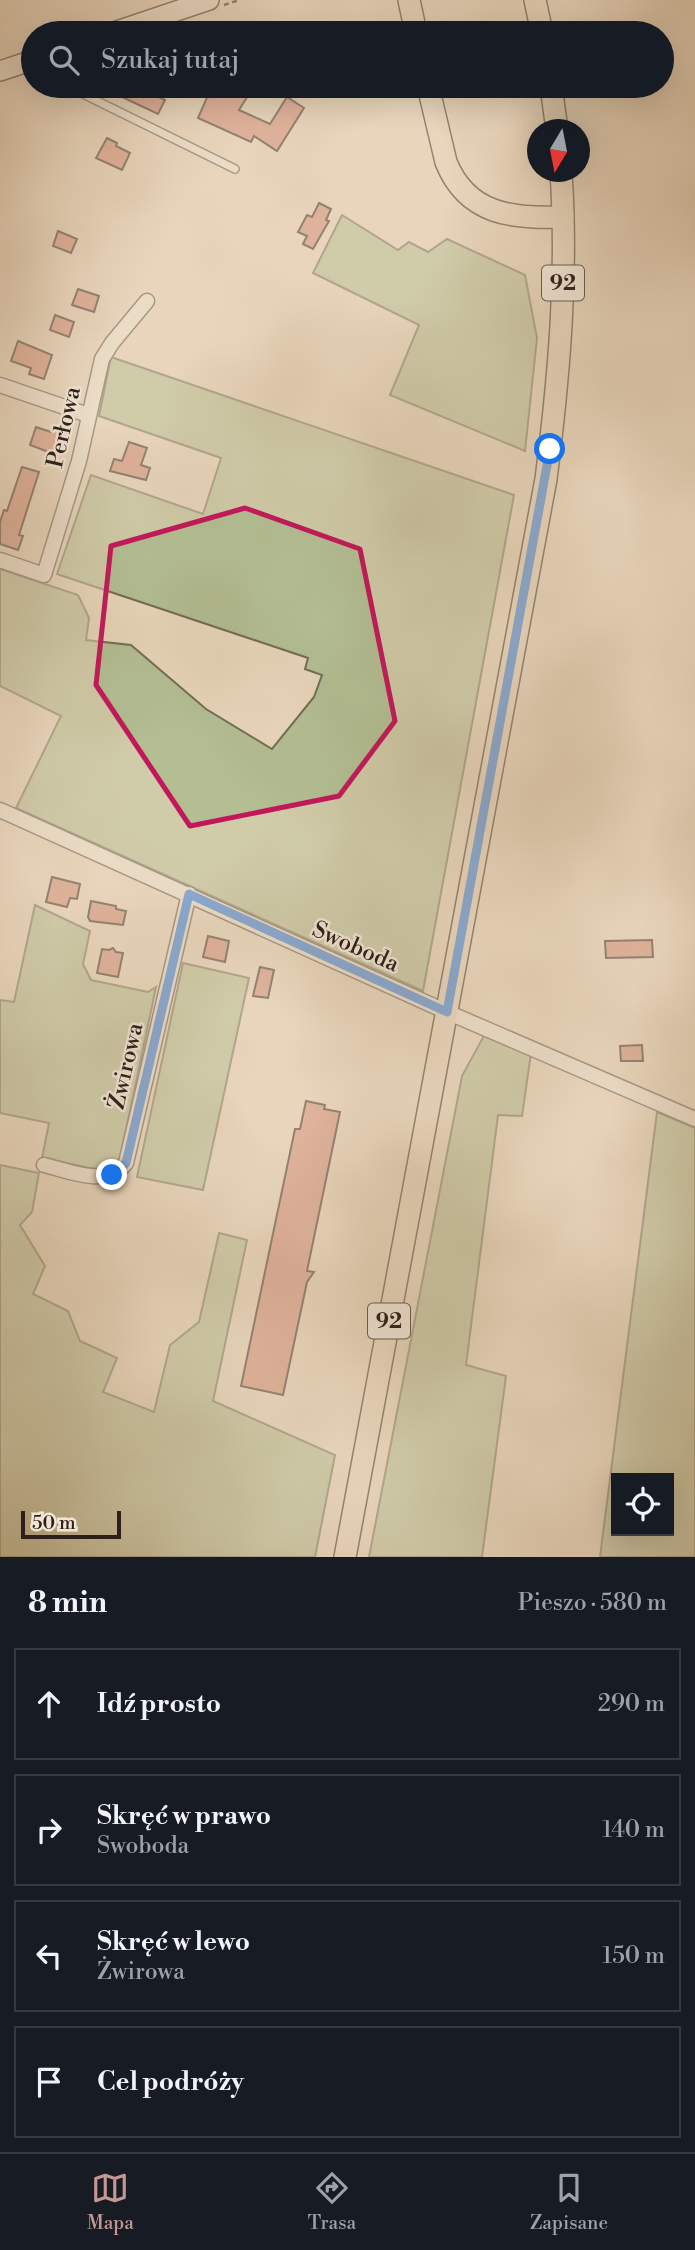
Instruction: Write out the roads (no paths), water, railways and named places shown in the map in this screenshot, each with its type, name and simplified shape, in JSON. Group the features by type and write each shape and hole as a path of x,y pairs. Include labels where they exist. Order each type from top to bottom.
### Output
{"main road":[{"path":"147,21 209,0"},
{"path":"409,0 413,21"},
{"path":"535,0 539,21"},
{"path":"0,71 21,64"},
{"path":"431,98 450,174 464,193 500,213 529,218 563,217"},
{"path":"553,98 556,119"},
{"name":"92","path":"345,1557 546,479 559,349 561,182"}],"street":[{"name":"Perłowa","path":"0,560 44,575 79,461 102,359 147,301"},
{"path":"0,385 88,415"},
{"name":"Swoboda","path":"0,810 447,1012 695,1119"},
{"name":"Żwirowa","path":"44,1165 102,1177 112,1175 126,1163 189,894"}],"lane":[{"path":"91,98 235,169"}]}
